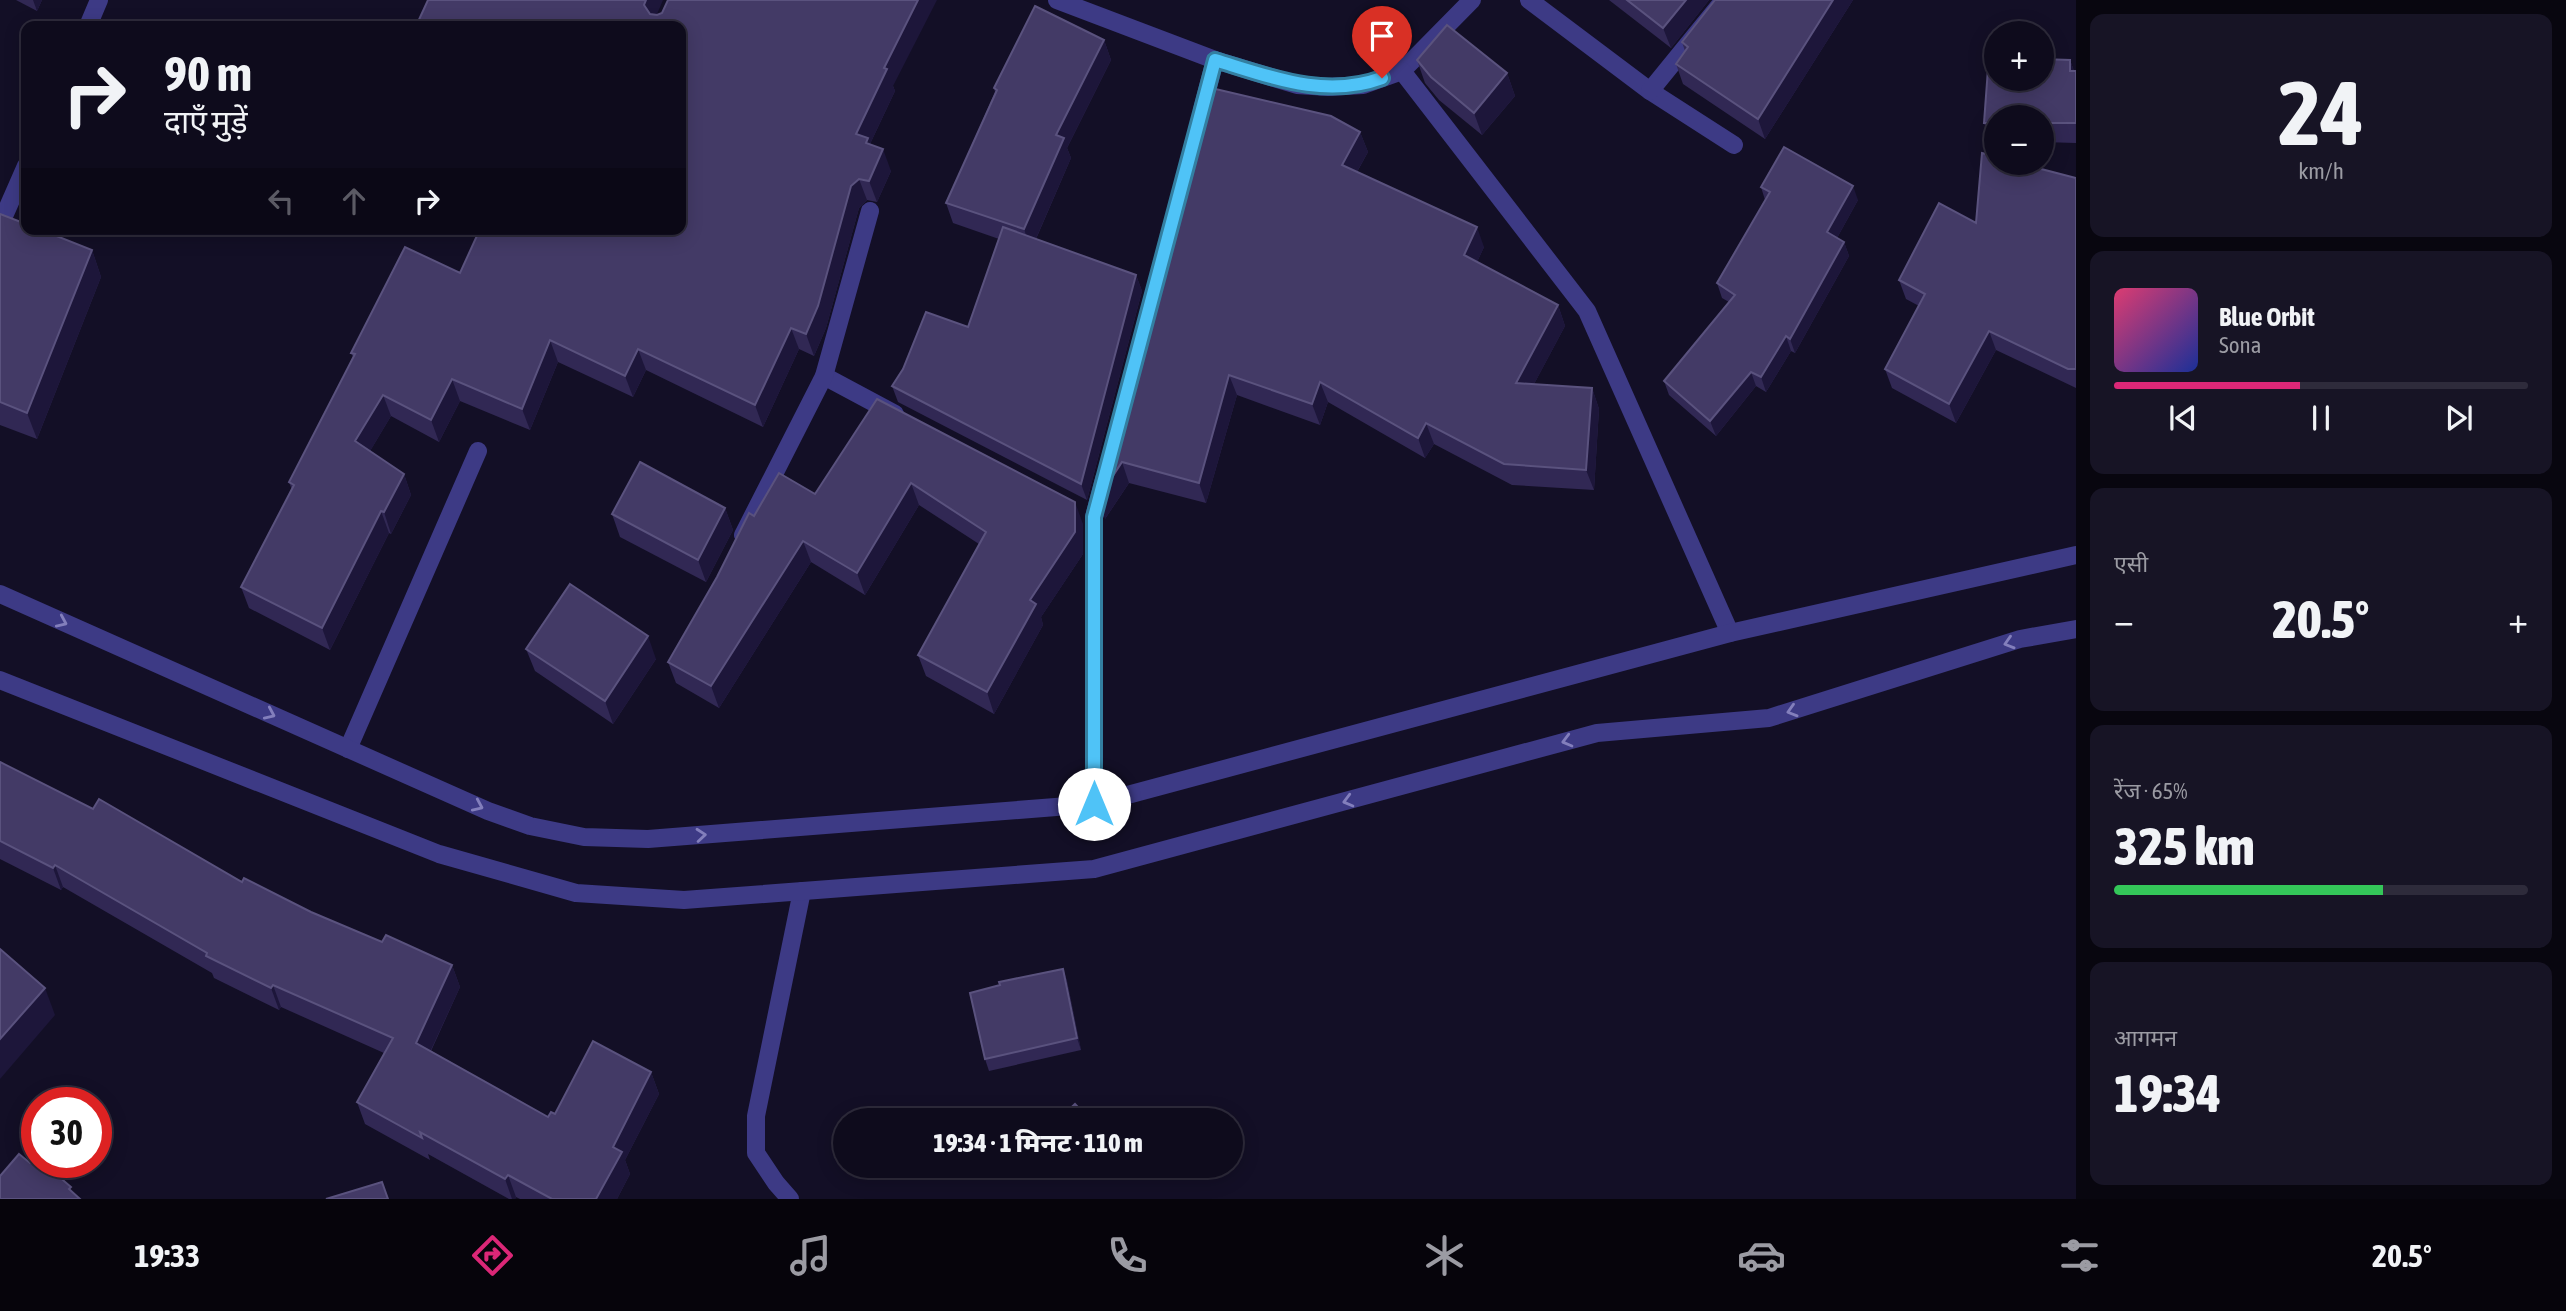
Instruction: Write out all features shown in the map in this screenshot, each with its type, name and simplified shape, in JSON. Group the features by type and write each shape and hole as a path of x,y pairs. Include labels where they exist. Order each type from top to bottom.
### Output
{"street":[{"path":"90,21 99,0"},
{"path":"1057,0 1215,60 1297,85 1328,88 1363,85 1402,71 1472,0"},
{"path":"1530,0 1650,91 1734,145"},
{"path":"1650,91 1724,0"},
{"path":"1197,127 1215,60"},
{"path":"1402,71 1587,311 1730,634"},
{"path":"0,225 21,177"},
{"path":"737,547 824,376 870,211"},
{"path":"824,376 910,421"},
{"path":"348,749 478,451"},
{"path":"1094,804 1088,514 1108,463"},
{"path":"0,594 488,811 530,826 584,837 649,839 1094,804 1730,634 2076,555"},
{"path":"0,680 439,854 576,893 684,900 1094,869 1597,733 1769,718 2020,639 2076,629"},
{"path":"790,1199 756,1153 756,1115 803,891"}],"building":[{"path":"428,0 646,0 644,5 650,14 657,15 662,13 668,0 918,0 884,68 887,69 856,134 868,138 866,143 883,149 869,181 859,179 851,186 818,306 806,334 791,328 755,405 638,349 625,376 550,340 522,409 452,379 431,420 383,395 355,441 404,474 384,512 381,511 322,628 241,587 294,485 289,482 355,354 351,353 405,247 460,273 477,235 686,235 686,21 418,21"},
{"path":"1627,0 1686,0 1663,28"},
{"path":"1715,0 1833,0 1758,119 1676,64 1688,47 1682,42"},
{"path":"1035,6 1104,40 1056,135 1064,138 1024,229 946,203 997,90 994,88"},
{"path":"1447,25 1507,73 1474,113 1431,77 1417,60"},
{"path":"2054,59 2070,60 2070,71 2076,71 2076,123 2054,123 2054,105 1985,105 1986,91 2054,91"},
{"path":"1207,87 1331,116 1360,132 1342,165 1477,227 1464,255 1558,305 1516,383 1592,388 1586,470 1504,464 1426,423 1418,438 1320,382 1312,404 1229,375 1199,483 1122,462 1098,499"},
{"path":"1784,147 1853,186 1827,232 1844,242 1790,339 1786,336 1761,377 1751,372 1710,421 1664,381 1735,295 1717,283 1770,192 1761,187"},
{"path":"1982,153 1984,175 2054,175 2054,172 2076,178 2076,369 2068,369 1989,331 1949,404 1885,369 1925,294 1899,280 1939,203 1976,223"},
{"path":"0,214 21,222 21,235 54,235 92,250 27,413 0,402"},
{"path":"1003,227 1136,275 1081,484 892,386 903,369 926,312 968,327"},
{"path":"877,399 1075,502 1075,532 1030,600 1036,604 987,692 918,655 986,532 911,483 857,573 803,541 711,686 668,662 717,577 749,513 754,516 779,473 815,494"},
{"path":"640,462 725,508 698,560 612,514"},
{"path":"570,584 648,636 605,701 526,649"},
{"path":"0,762 93,809 99,799 242,882 244,878 311,912 382,942 386,935 452,965 416,1043 548,1117 551,1112 555,1114 593,1041 651,1072 613,1147 622,1152 596,1199 552,1199 508,1175 505,1179 420,1132 422,1138 357,1102 393,1038 273,985 271,988 206,956 207,953 55,865 53,868 0,841"},
{"path":"0,949 45,988 0,1039"},
{"path":"1063,969 1077,1038 985,1059 970,993 1000,985 999,982"},
{"path":"19,1154 21,1178 61,1178 80,1199 0,1199 0,1176"},
{"path":"382,1182 388,1199 326,1199"}],"route":[{"path":"1094,804 1094,517 1215,60 1297,85 1328,88 1363,85 1382,78"}]}
